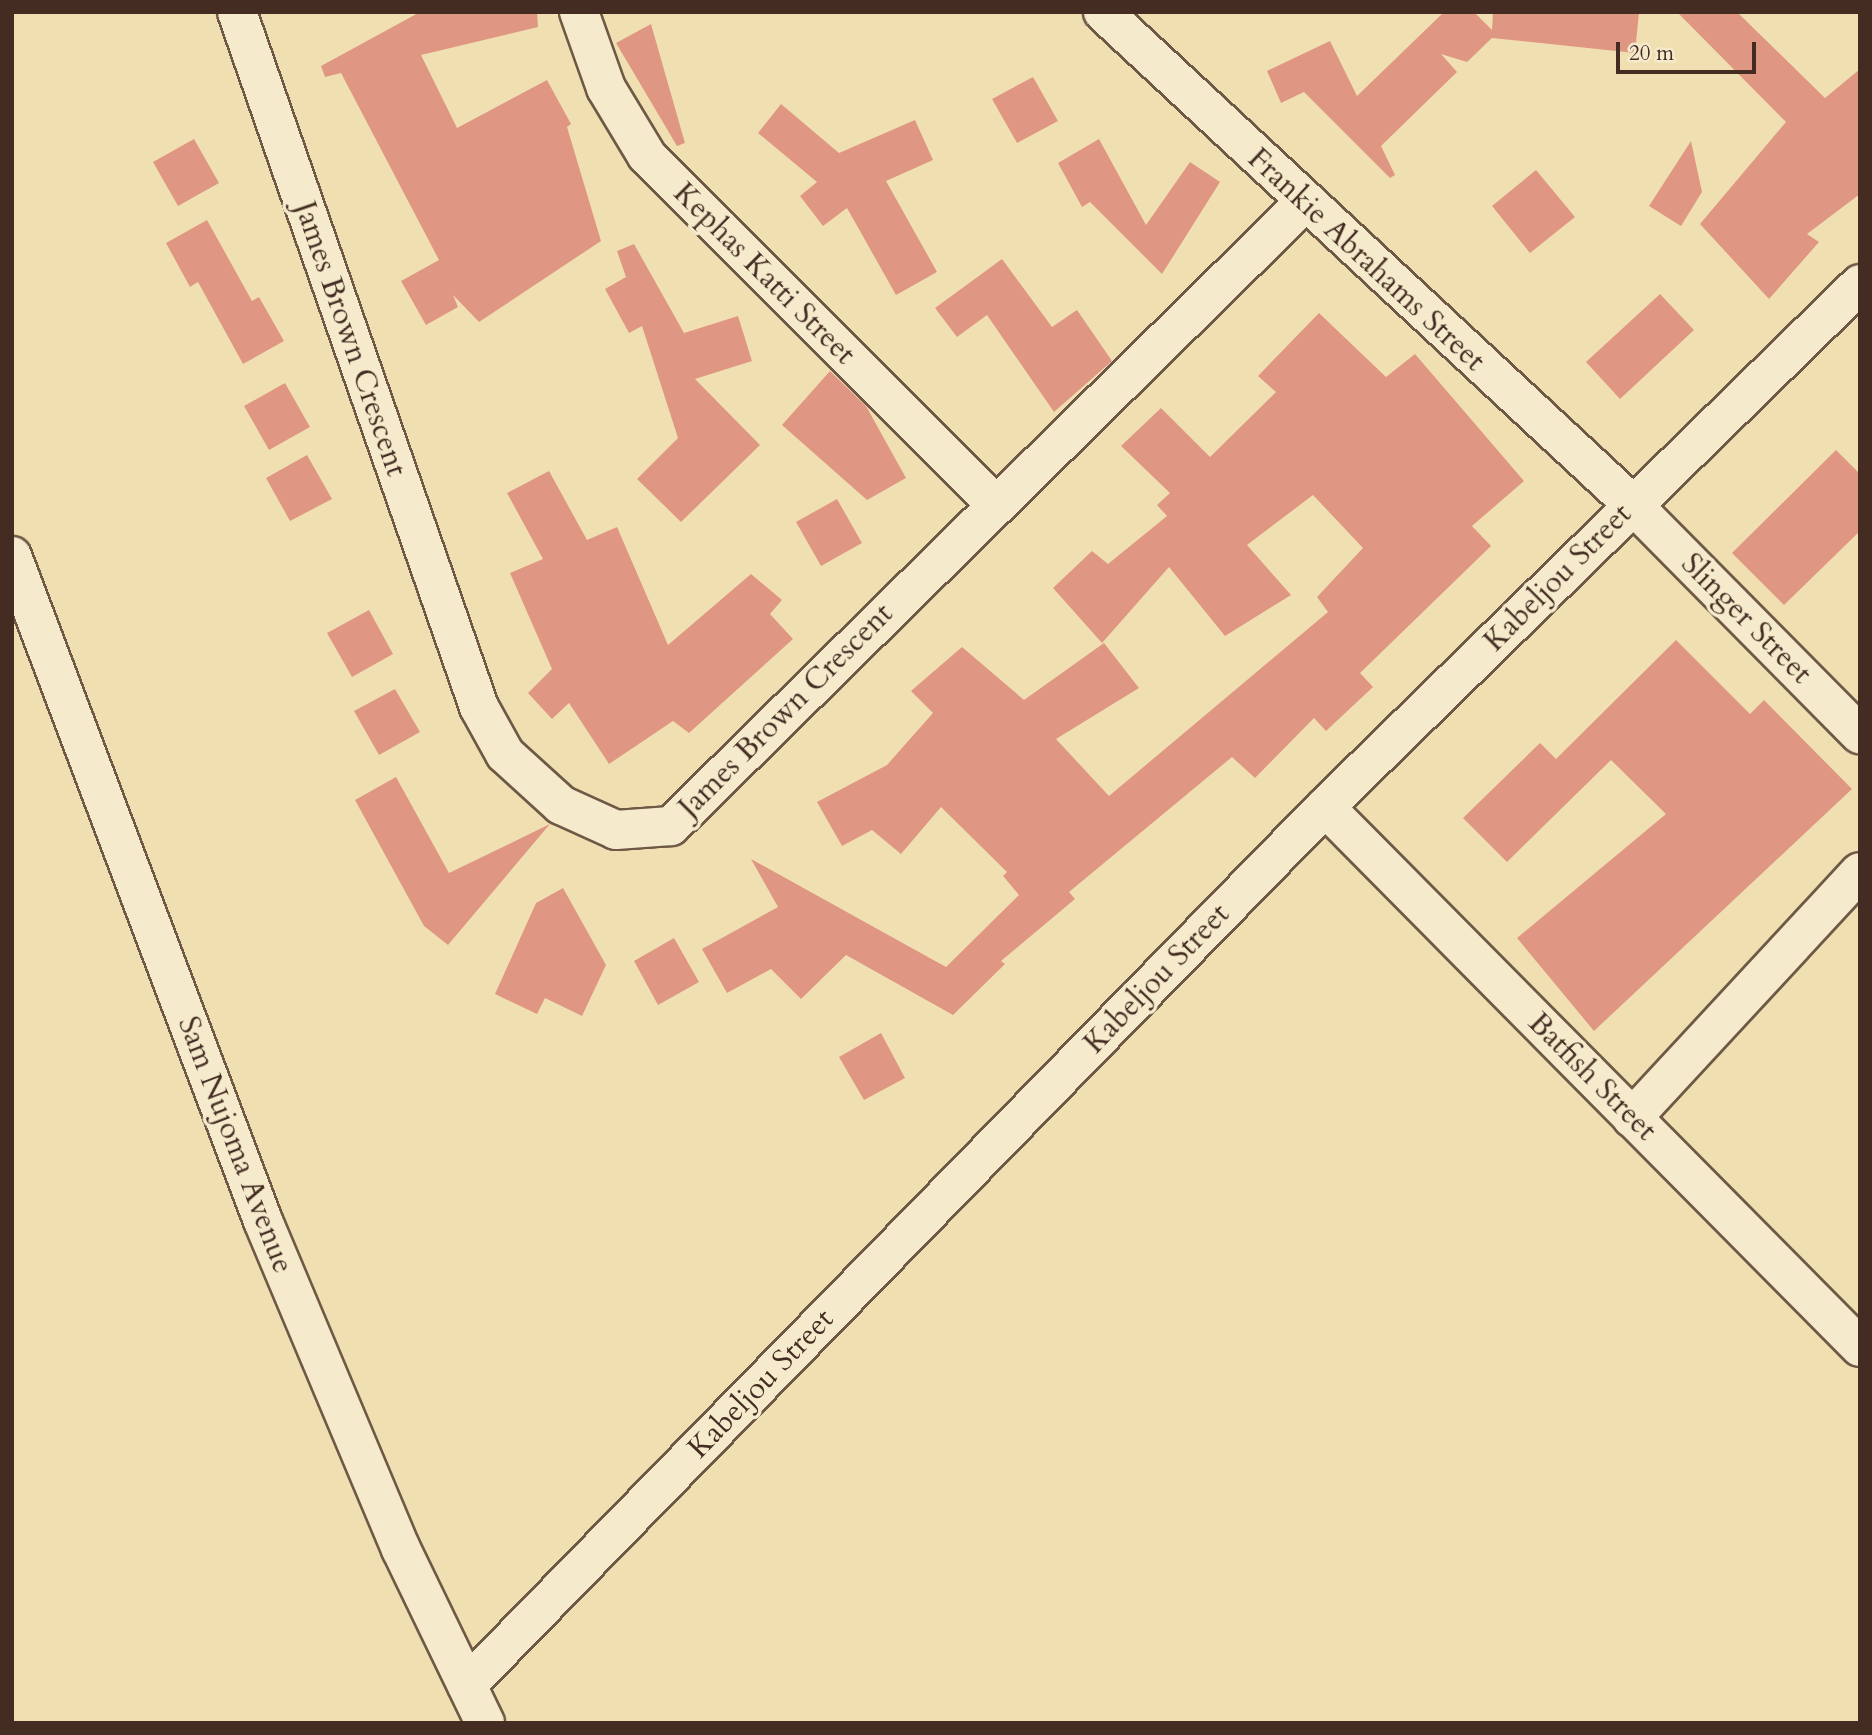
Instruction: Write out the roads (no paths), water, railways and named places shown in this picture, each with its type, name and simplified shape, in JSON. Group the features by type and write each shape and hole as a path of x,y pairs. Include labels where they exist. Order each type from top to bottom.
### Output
{"street":[{"name":"James Brown Crescent","path":"237,12 479,707 505,754 561,805 616,830 671,826 995,504 1303,204"},
{"name":"Kephas Katti Street","path":"579,12 606,88 647,156 995,504"},
{"name":"Frankie Abrahams Street","path":"1103,12 1303,204 1632,504"},
{"name":"Kabeljou Street","path":"467,1685 1325,807 1860,284"},
{"name":"Slinger Street","path":"1632,504 1860,734"},
{"name":"Sam Nujoma Avenue","path":"12,556 262,1221 401,1549 485,1723"},
{"name":"Batfish Street","path":"1325,807 1860,1348"},
{"path":"1632,1118 1860,872"}]}
